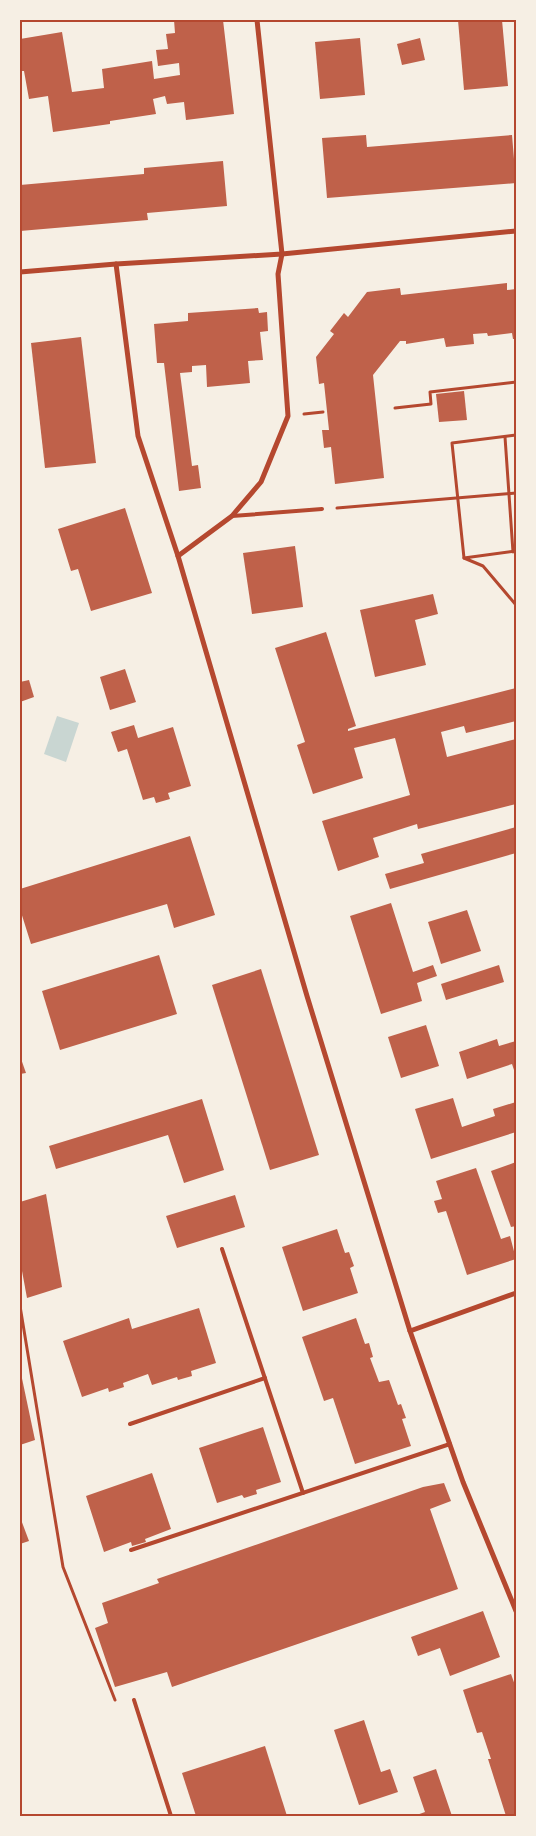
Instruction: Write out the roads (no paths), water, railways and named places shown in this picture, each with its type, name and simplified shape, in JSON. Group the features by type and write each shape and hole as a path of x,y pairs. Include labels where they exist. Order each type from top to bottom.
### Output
{"street":[{"path":"178,556 232,516 261,482 288,416 278,274 282,254 257,20"},
{"path":"20,272 282,254 516,231"},
{"path":"116,264 138,436 178,556 307,996 410,1331 450,1444 516,1611"},
{"path":"410,1331 516,1294"}],"lane":[{"path":"232,516 322,510"},
{"path":"222,1250 303,1493"},
{"path":"130,1424 265,1378"},
{"path":"131,1550 450,1444"},
{"path":"134,1700 171,1816"}]}
